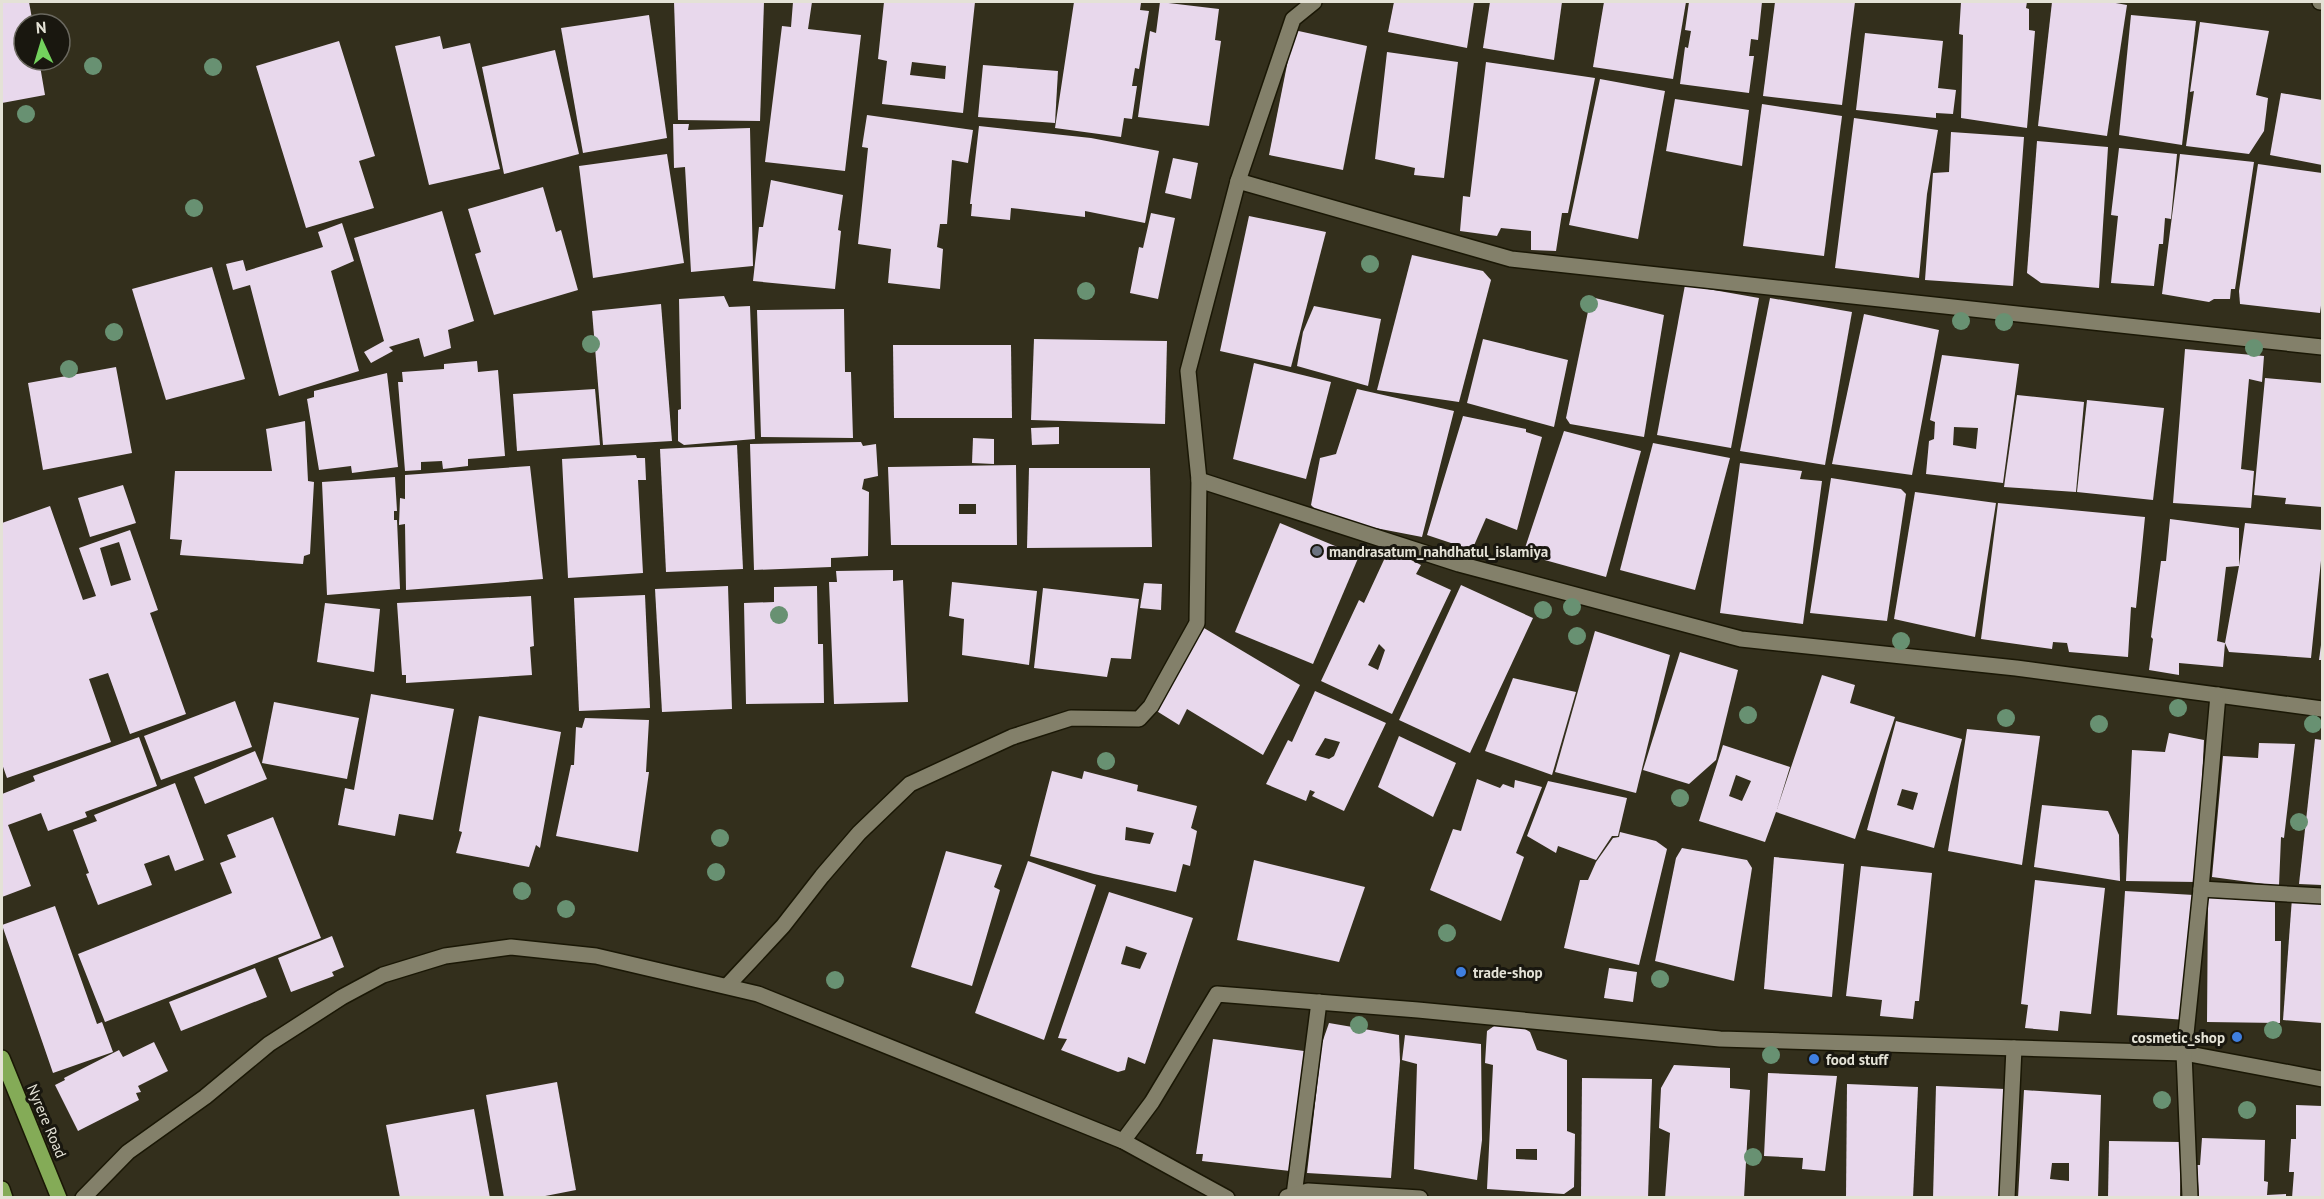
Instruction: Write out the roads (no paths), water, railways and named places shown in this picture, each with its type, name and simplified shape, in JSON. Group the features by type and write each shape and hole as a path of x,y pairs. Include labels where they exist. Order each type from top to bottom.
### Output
{"main road":[{"name":"Nyrere Road","path":"2,1058 60,1197"},
{"path":"2,1189 5,1197"}],"street":[{"path":"728,985 783,926 859,833 910,784 1012,737 1071,718 1139,719 1151,706 1197,623 1199,480 1188,371 1238,181 1293,19 1314,2"},
{"path":"1238,181 1511,259 2322,346"},
{"path":"1199,480 1459,564 1742,639 2016,668 2322,709"},
{"path":"2190,1197 2184,1053 2218,695"},
{"path":"2201,889 2322,896"},
{"path":"82,1197 128,1152 205,1097 269,1044 342,997 383,975 445,956 511,947 596,956 728,985 758,994 1123,1142 1227,1197"},
{"path":"1123,1142 1152,1102 1217,994 1418,1010 1720,1039 2184,1053 2322,1079"},
{"path":"1319,1002 1289,1196 1308,1191 1420,1197"},
{"path":"2007,1197 2014,1048"}],"place":[{"name":"mandrasatum_nahdhatul_islamiya","path":"1317,551"},
{"name":"trade-shop","path":"1461,972"},
{"name":"cosmetic_shop","path":"2237,1037"},
{"name":"food stuff","path":"1814,1059"}]}
